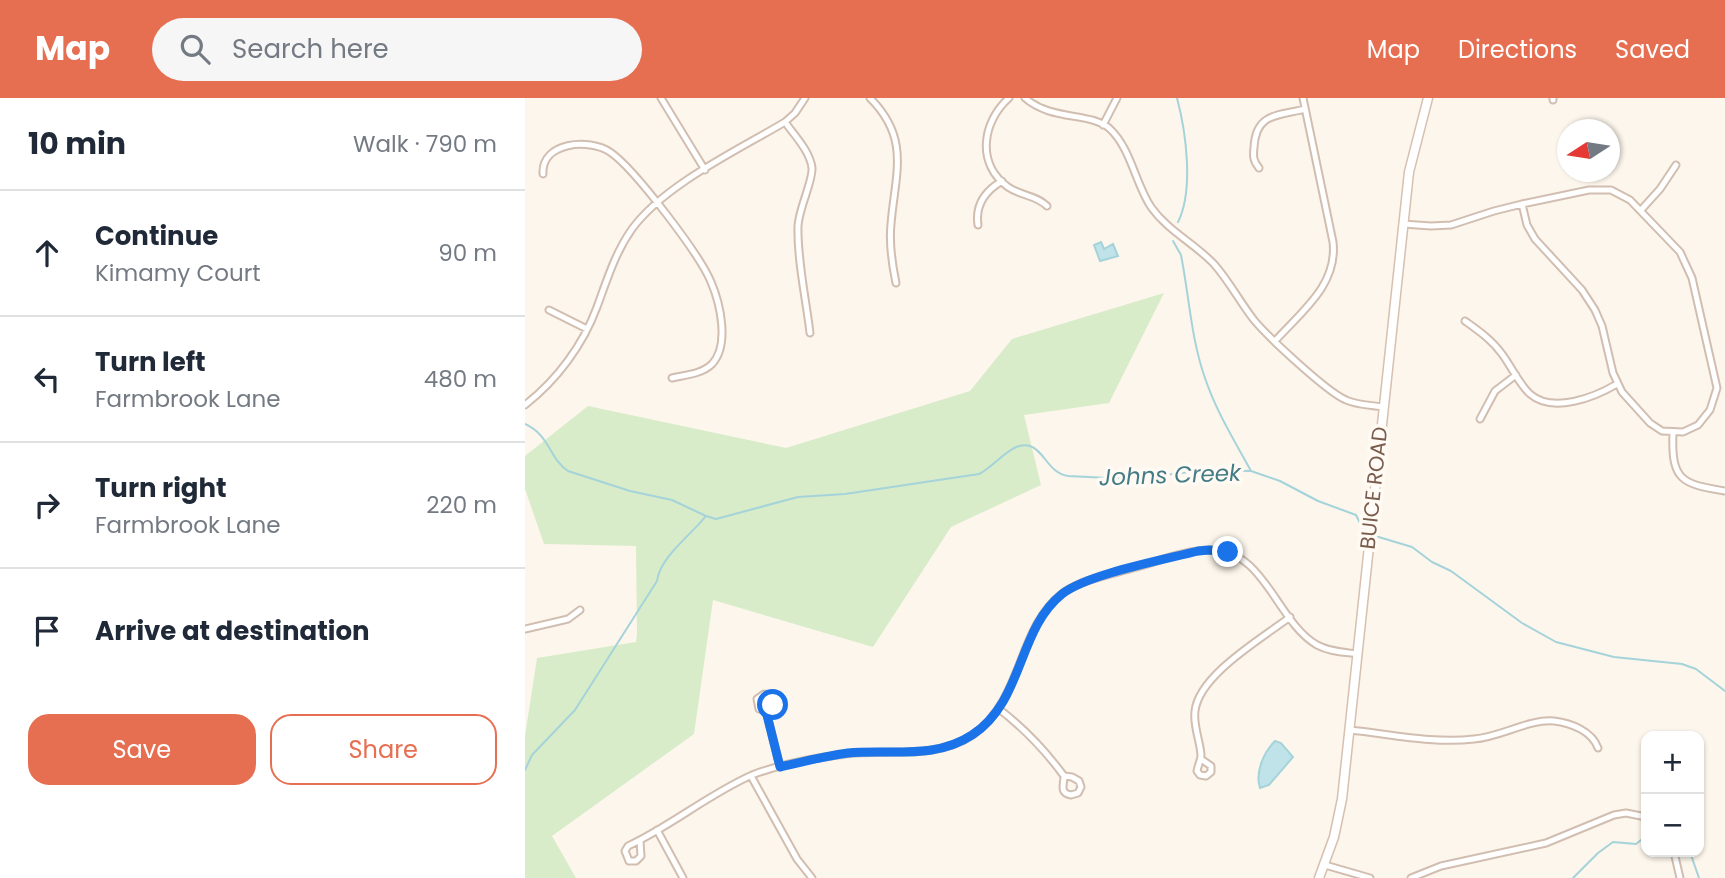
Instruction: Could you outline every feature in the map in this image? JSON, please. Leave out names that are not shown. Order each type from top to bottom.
[{"type":"street","points":[[661,98],[705,170]]},
{"type":"street","points":[[525,405],[567,362],[587,329],[621,245],[633,227],[657,203],[705,170],[785,122],[805,98]]},
{"type":"street","points":[[870,98],[890,124],[898,147],[899,161],[890,239],[896,284]]},
{"type":"street","points":[[1009,98],[995,112],[986,134],[988,160],[1002,181],[1015,191],[1040,200],[1047,206]]},
{"type":"street","points":[[1025,98],[1047,111],[1103,125],[1115,135],[1154,211],[1170,229],[1213,264],[1255,321],[1336,396],[1355,403],[1382,407]]},
{"type":"street","points":[[1103,125],[1117,98]]},
{"type":"street","points":[[1275,341],[1322,289],[1330,276],[1334,261],[1333,242],[1303,98]]},
{"type":"street","name":"BUICE ROAD","points":[[1319,878],[1339,816],[1409,172],[1427,98]]},
{"type":"street","points":[[1259,168],[1253,155],[1259,124],[1269,117],[1305,110]]},
{"type":"street","points":[[785,122],[805,150],[811,167],[811,177],[800,209],[798,227],[810,333]]},
{"type":"street","points":[[543,174],[543,167],[554,153],[577,143],[594,145],[616,157],[657,203],[696,257],[710,280],[721,332],[719,351],[710,366],[672,378]]},
{"type":"street","points":[[1641,210],[1660,189],[1676,165]]},
{"type":"street","points":[[978,225],[977,211],[981,201],[990,189],[1002,181]]},
{"type":"street","points":[[1403,224],[1451,225],[1522,204],[1602,189],[1622,195],[1641,210],[1680,252],[1688,265],[1716,380],[1715,399],[1705,419],[1691,430],[1673,433],[1663,431],[1650,423],[1629,401],[1617,384],[1602,326],[1595,310],[1582,290],[1535,239],[1527,225],[1522,204]]},
{"type":"street","points":[[549,310],[587,329]]},
{"type":"street","points":[[1465,321],[1493,343],[1531,395],[1550,403],[1591,397],[1617,384]]},
{"type":"street","points":[[1480,419],[1495,391],[1516,375]]},
{"type":"street","points":[[1673,433],[1675,464],[1684,481],[1694,486],[1725,491]]},
{"type":"street","points":[[640,841],[751,776],[780,767],[847,754],[941,749],[973,734],[999,709],[1045,612],[1064,593],[1088,580],[1198,551],[1221,551],[1236,556],[1249,565],[1305,635],[1318,646],[1358,654]]},
{"type":"street","points":[[525,629],[568,619],[580,610]]},
{"type":"street","points":[[1201,759],[1194,719],[1196,703],[1203,689],[1215,675],[1290,617]]},
{"type":"street","points":[[999,709],[1035,739],[1064,776]]},
{"type":"street","points":[[766,711],[780,767]]},
{"type":"street","points":[[1350,730],[1463,740],[1490,737],[1553,721],[1581,729],[1597,744],[1588,749]]},
{"type":"street","points":[[751,776],[797,859],[812,878]]},
{"type":"street","points":[[1411,878],[1441,866],[1546,843],[1614,815],[1626,813],[1641,816]]},
{"type":"street","points":[[657,830],[683,878]]},
{"type":"street","points":[[1675,857],[1680,878]]},
{"type":"street","points":[[1325,865],[1370,878]]},
{"type":"green space","points":[[1164,293],[1109,403],[1024,415],[1041,485],[951,527],[873,647],[713,600],[694,734],[552,836],[576,878],[525,878],[525,736],[537,658],[636,642],[637,633],[636,546],[544,544],[525,489],[525,456],[588,406],[786,448],[970,391],[1012,339]]},
{"type":"water","points":[[1101,242],[1104,249],[1113,244],[1118,256],[1100,261],[1094,245]]},
{"type":"water","points":[[1275,741],[1281,743],[1293,757],[1269,785],[1260,788],[1261,763]]},
{"type":"waterway","points":[[1177,98],[1187,161],[1186,194],[1178,222]]},
{"type":"waterway","points":[[1173,241],[1181,255],[1193,332],[1209,390],[1251,471]]},
{"type":"waterway","name":"Johns Creek","points":[[525,424],[540,434],[557,461],[568,471],[630,491],[672,500],[716,519],[798,497],[845,494],[979,474],[1010,450],[1023,445],[1035,449],[1051,467],[1068,476],[1129,479],[1207,470],[1251,471],[1356,515],[1367,532]]},
{"type":"waterway","points":[[525,770],[532,755],[575,710],[657,581],[664,563],[705,517]]},
{"type":"waterway","name":"Johns Creek","points":[[1372,535],[1412,547],[1432,562],[1451,571],[1522,623],[1556,642],[1614,657],[1682,664],[1696,669],[1725,691]]},
{"type":"waterway","points":[[1573,878],[1613,842],[1636,844],[1641,840]]},
{"type":"waterway","points":[[1692,857],[1699,878]]},
{"type":"route","points":[[773,705],[766,711],[780,767],[847,754],[941,749],[973,734],[999,709],[1037,626],[1045,612],[1064,593],[1088,580],[1198,551],[1228,552]]}]
